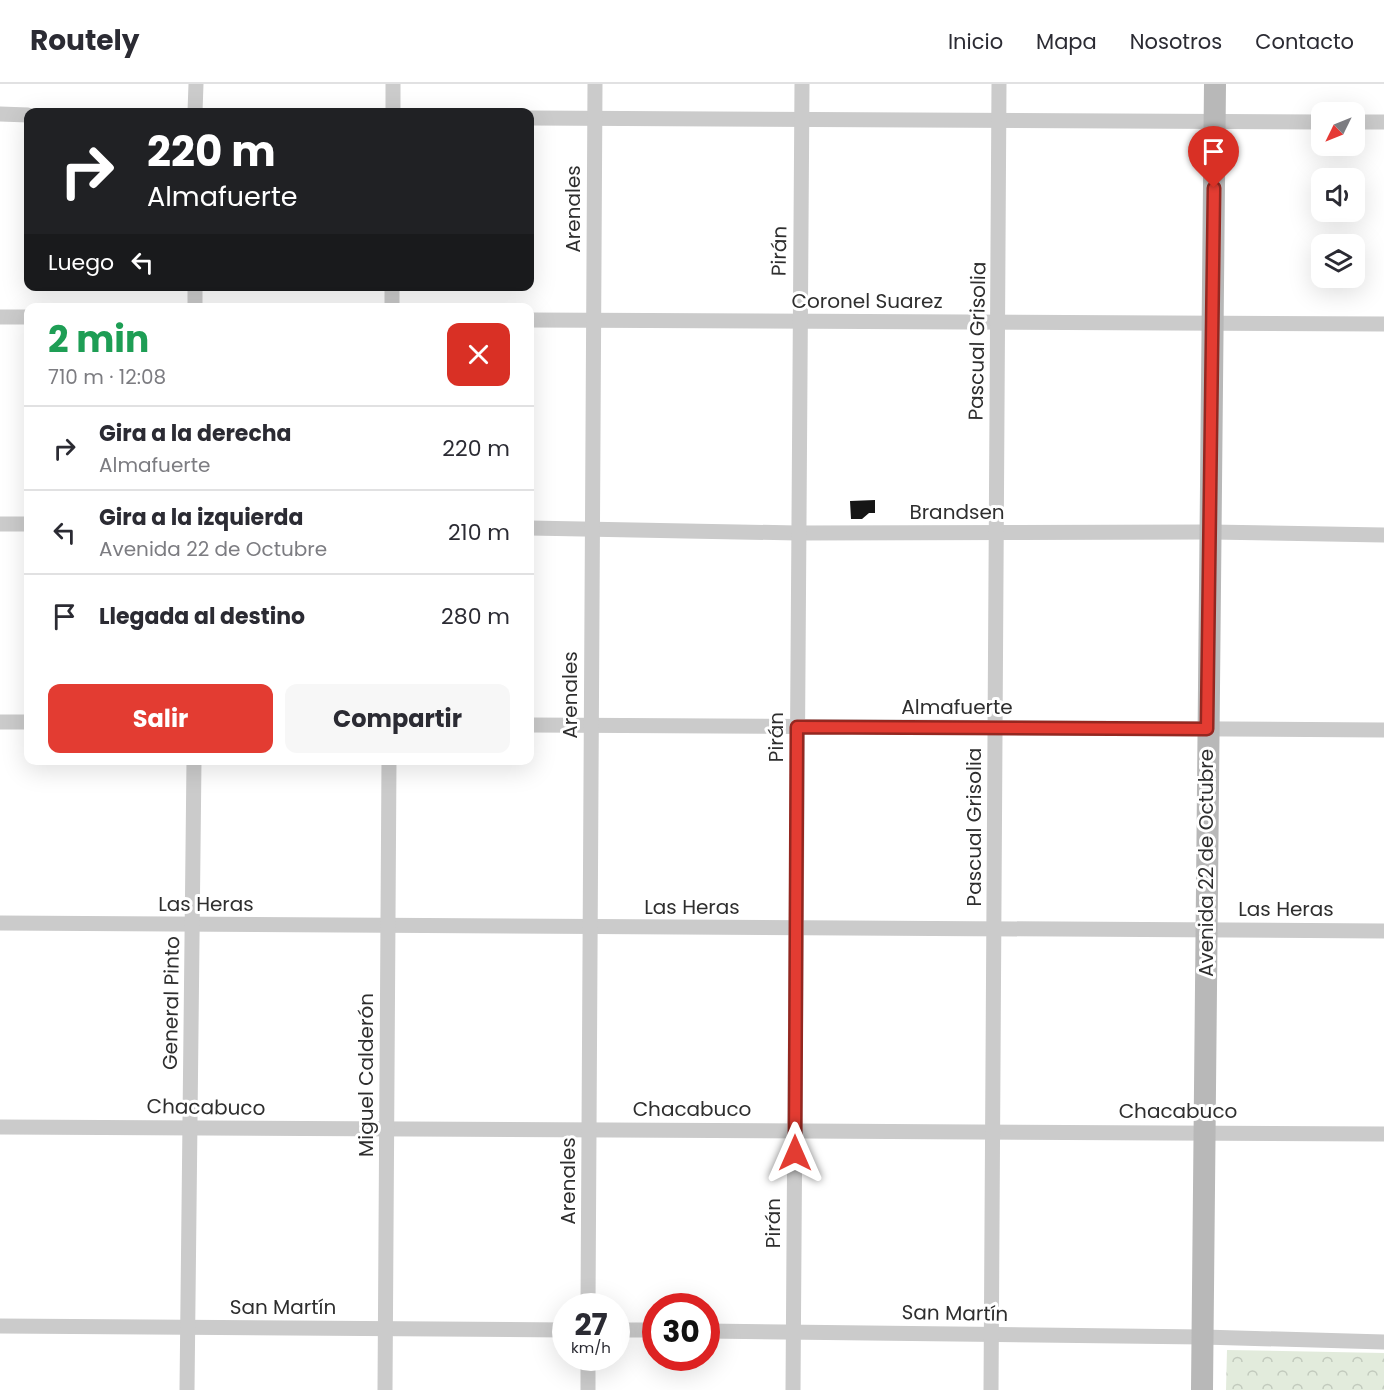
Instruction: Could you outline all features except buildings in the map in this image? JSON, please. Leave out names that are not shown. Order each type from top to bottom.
[{"type":"main road","name":"Avenida 22 de Octubre","points":[[1202,1390],[1215,84]]},
{"type":"street","points":[[195,108],[196,84]]},
{"type":"street","points":[[393,84],[393,108]]},
{"type":"street","name":"Arenales","points":[[588,1293],[595,84]]},
{"type":"street","name":"Pirán","points":[[793,1390],[797,533],[802,84]]},
{"type":"street","name":"Pascual Grisolia","points":[[991,1390],[999,84]]},
{"type":"street","points":[[0,114],[24,115]]},
{"type":"street","points":[[534,117],[1311,122]]},
{"type":"street","points":[[1365,122],[1384,122]]},
{"type":"street","points":[[0,317],[24,317]]},
{"type":"street","name":"Coronel Suarez","points":[[534,320],[1384,324]]},
{"type":"street","points":[[0,524],[24,524]]},
{"type":"street","name":"Brandsen","points":[[534,528],[797,533],[1211,532],[1384,536]]},
{"type":"street","points":[[0,722],[24,723]]},
{"type":"street","name":"Almafuerte","points":[[534,725],[1384,730]]},
{"type":"street","name":"General Pinto","points":[[186,1390],[194,924],[194,765]]},
{"type":"street","name":"Miguel Calderón","points":[[385,1390],[389,765]]},
{"type":"street","name":"Las Heras","points":[[0,923],[1384,931]]},
{"type":"street","name":"Chacabuco","points":[[0,1127],[1384,1134]]},
{"type":"street","name":"San Martín","points":[[0,1326],[552,1330]]},
{"type":"street","name":"San Martín","points":[[720,1331],[1203,1337],[1384,1342]]},
{"type":"street","points":[[588,1371],[588,1390]]},
{"type":"green space","points":[[1227,1350],[1384,1353],[1384,1390],[1226,1390]]},
{"type":"route","points":[[795,1153],[797,727],[1207,729],[1214,188]]}]
